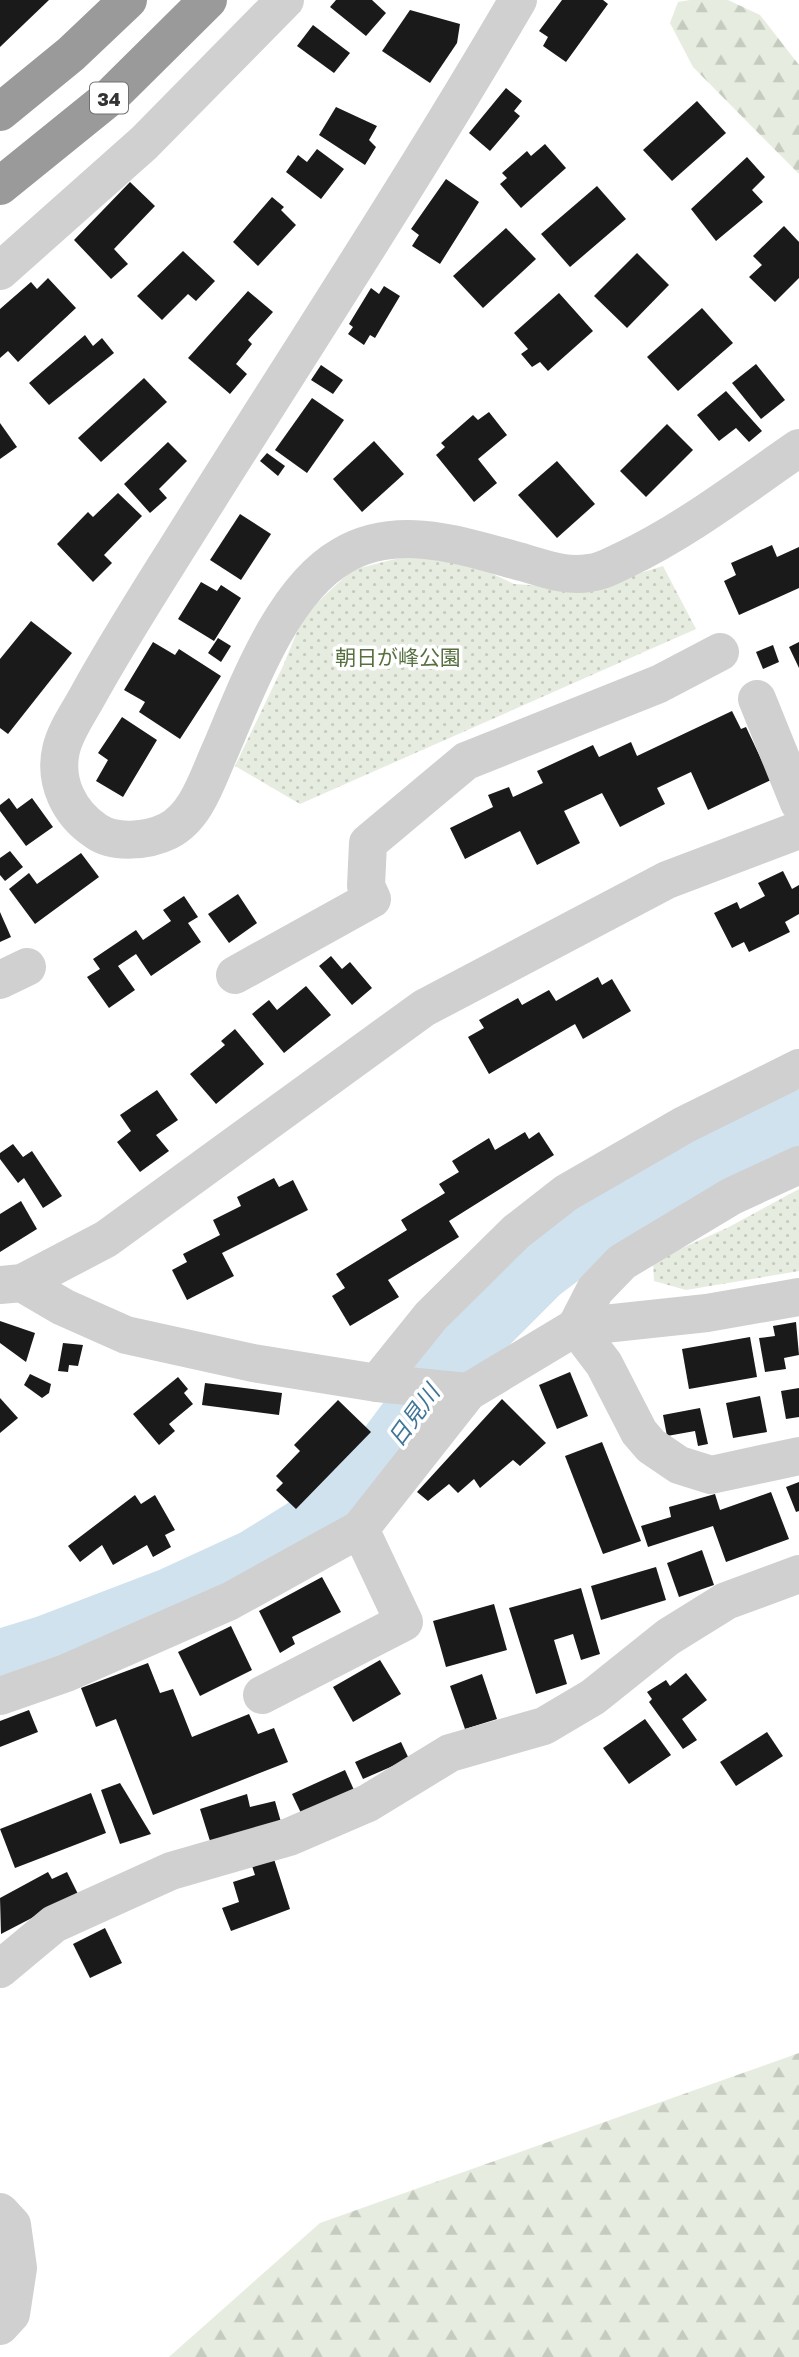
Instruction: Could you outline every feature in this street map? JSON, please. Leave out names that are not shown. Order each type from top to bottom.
[{"type":"highway","points":[[0,112],[71,54],[128,0]]},
{"type":"highway","name":"34","points":[[0,186],[110,97],[208,0]]},
{"type":"street","points":[[0,271],[144,143],[285,0]]},
{"type":"street","points":[[518,0],[107,660],[65,738],[60,754],[59,774],[62,789],[71,806],[83,822],[104,837],[151,837],[171,830],[186,817],[202,793],[255,671],[284,615],[328,565],[346,553],[388,540],[423,539],[450,542],[556,572],[576,575],[596,573],[663,542],[799,448]]},
{"type":"street","points":[[235,975],[372,899],[366,886],[369,843],[466,761],[659,684],[720,652]]},
{"type":"street","points":[[757,699],[799,803]]},
{"type":"street","points":[[11,1284],[106,1239],[424,1008],[667,880],[799,830]]},
{"type":"street","points":[[377,1383],[431,1316],[516,1232],[566,1193],[684,1125],[799,1068]]},
{"type":"street","points":[[576,1327],[596,1290],[622,1262],[732,1196],[799,1165]]},
{"type":"street","points":[[11,1284],[126,1335],[253,1363],[377,1383],[468,1392]]},
{"type":"street","points":[[0,1696],[66,1673],[230,1601],[360,1529],[468,1392],[576,1327],[707,1313],[799,1297]]},
{"type":"street","points":[[576,1327],[604,1364],[639,1432],[651,1446],[679,1465],[711,1475],[799,1456]]},
{"type":"street","points":[[262,1695],[404,1622],[360,1529]]},
{"type":"street","points":[[0,1969],[54,1924],[171,1871],[289,1837],[369,1803],[450,1753],[544,1726],[593,1698],[668,1637],[726,1601],[799,1574]]},
{"type":"street","points":[[0,2212],[12,2225],[18,2268],[10,2314],[0,2326]]},
{"type":"green space","points":[[728,0],[760,15],[799,65],[799,174],[693,67],[670,23],[678,2]]},
{"type":"green space","name":"朝日が峰公園","points":[[407,556],[463,560],[514,584],[588,589],[663,566],[696,629],[300,804],[235,766],[304,615],[352,570]]},
{"type":"green space","points":[[799,1189],[799,1271],[686,1290],[654,1281],[653,1261],[727,1228]]},
{"type":"green space","points":[[799,2053],[799,2357],[169,2357],[320,2223]]},
{"type":"building","points":[[0,0],[49,0],[0,47]]},
{"type":"building","points":[[336,0],[372,0],[386,13],[366,36],[330,7]]},
{"type":"building","points":[[562,0],[603,0],[608,4],[566,62],[543,46],[548,37],[539,31]]},
{"type":"building","points":[[410,10],[460,24],[457,43],[430,83],[382,51]]},
{"type":"building","points":[[313,25],[350,53],[334,73],[297,46]]},
{"type":"building","points":[[506,88],[522,101],[514,111],[520,116],[490,151],[469,133]]},
{"type":"building","points":[[697,101],[726,133],[672,181],[643,150]]},
{"type":"building","points":[[336,107],[377,126],[369,140],[376,147],[365,165],[319,135]]},
{"type":"building","points":[[545,144],[566,168],[521,208],[500,184],[507,178],[502,173],[527,151],[531,156]]},
{"type":"building","points":[[317,149],[344,169],[321,199],[286,172],[298,155],[307,162]]},
{"type":"building","points":[[747,157],[765,177],[752,190],[763,202],[716,241],[691,209]]},
{"type":"building","points":[[446,179],[479,202],[440,264],[412,246],[419,235],[411,229]]},
{"type":"building","points":[[130,182],[155,206],[114,249],[128,264],[111,279],[74,240]]},
{"type":"building","points":[[597,186],[626,219],[570,267],[541,234]]},
{"type":"building","points":[[272,197],[284,207],[281,210],[296,225],[258,266],[233,242]]},
{"type":"building","points":[[784,226],[799,242],[799,278],[775,302],[749,277],[762,265],[753,256]]},
{"type":"building","points":[[506,228],[536,259],[483,308],[453,276]]},
{"type":"building","points":[[183,251],[215,281],[196,301],[188,294],[162,320],[137,296]]},
{"type":"building","points":[[637,253],[669,285],[627,328],[594,296]]},
{"type":"building","points":[[48,278],[76,308],[18,362],[8,351],[0,358],[0,309],[31,282],[37,289]]},
{"type":"building","points":[[384,286],[400,296],[375,338],[370,335],[364,345],[348,334],[353,327],[349,324],[371,288],[379,294]]},
{"type":"building","points":[[248,291],[273,312],[248,340],[252,344],[236,364],[247,374],[230,394],[188,358]]},
{"type":"building","points":[[559,293],[593,331],[548,371],[540,362],[532,367],[521,354],[528,349],[514,333]]},
{"type":"building","points":[[702,308],[733,343],[678,391],[647,357]]},
{"type":"building","points":[[85,335],[93,346],[102,338],[114,353],[49,405],[29,383]]},
{"type":"building","points":[[756,364],[785,400],[761,419],[732,383]]},
{"type":"building","points":[[321,365],[343,380],[333,394],[311,380]]},
{"type":"building","points":[[144,378],[167,402],[101,462],[78,438]]},
{"type":"building","points":[[726,391],[762,431],[749,442],[736,428],[719,441],[697,415]]},
{"type":"building","points":[[312,398],[344,420],[307,473],[275,450]]},
{"type":"building","points":[[489,412],[507,435],[478,459],[497,483],[474,502],[436,455],[445,447],[441,443],[473,415],[478,420]]},
{"type":"building","points":[[0,423],[17,447],[0,459]]},
{"type":"building","points":[[667,424],[693,450],[646,497],[620,471]]},
{"type":"building","points":[[374,441],[404,474],[362,512],[333,479]]},
{"type":"building","points":[[168,442],[187,461],[159,489],[167,498],[150,513],[124,484]]},
{"type":"building","points":[[267,453],[285,466],[278,476],[260,461]]},
{"type":"building","points":[[557,461],[595,504],[557,538],[518,495]]},
{"type":"building","points":[[118,493],[142,516],[104,555],[112,563],[93,582],[57,544],[88,512],[93,517]]},
{"type":"building","points":[[240,514],[271,534],[241,580],[210,560]]},
{"type":"building","points":[[772,545],[777,557],[799,547],[799,588],[739,615],[724,581],[736,575],[731,563]]},
{"type":"building","points":[[201,582],[217,591],[221,585],[241,598],[214,641],[178,619]]},
{"type":"building","points":[[31,621],[72,653],[8,734],[0,728],[0,659]]},
{"type":"building","points":[[218,638],[231,646],[221,662],[208,653]]},
{"type":"building","points":[[153,642],[175,655],[179,649],[221,676],[180,739],[139,712],[145,702],[124,690]]},
{"type":"building","points":[[799,642],[799,668],[789,647]]},
{"type":"building","points":[[773,645],[779,662],[763,669],[756,652]]},
{"type":"building","points":[[732,711],[741,729],[746,727],[771,780],[708,810],[691,772],[657,788],[665,804],[620,827],[602,793],[564,811],[580,843],[537,865],[520,831],[465,859],[450,828],[493,807],[488,795],[509,787],[513,797],[543,783],[537,771],[593,745],[599,757],[631,742],[637,756]]},
{"type":"building","points":[[122,717],[157,740],[123,797],[96,781],[108,760],[98,753]]},
{"type":"building","points":[[9,798],[17,809],[32,798],[53,827],[26,846],[0,811],[0,805]]},
{"type":"building","points":[[10,851],[23,867],[5,881],[0,875],[0,858]]},
{"type":"building","points":[[81,853],[99,877],[35,924],[9,889],[29,873],[37,884]]},
{"type":"building","points":[[783,871],[792,889],[799,885],[799,914],[785,922],[790,932],[749,952],[744,942],[732,948],[714,913],[737,902],[740,909],[765,896],[758,883]]},
{"type":"building","points":[[238,894],[257,923],[229,943],[208,914]]},
{"type":"building","points":[[184,896],[198,917],[188,923],[201,942],[151,976],[136,954],[118,966],[135,990],[109,1008],[87,977],[100,969],[93,959],[136,930],[143,940],[171,921],[163,910]]},
{"type":"building","points":[[0,912],[11,937],[0,942]]},
{"type":"building","points":[[331,956],[342,969],[350,962],[372,988],[352,1005],[319,966]]},
{"type":"building","points":[[598,977],[602,985],[612,979],[631,1011],[583,1039],[575,1024],[489,1074],[468,1037],[484,1028],[479,1020],[518,998],[522,1005],[549,990],[556,1001]]},
{"type":"building","points":[[306,986],[331,1015],[284,1053],[252,1014],[269,1000],[277,1010]]},
{"type":"building","points":[[235,1029],[264,1064],[216,1104],[190,1074],[225,1045],[221,1041]]},
{"type":"building","points":[[157,1090],[178,1120],[156,1135],[169,1151],[140,1172],[117,1142],[131,1131],[120,1115]]},
{"type":"building","points":[[525,1132],[529,1139],[539,1132],[554,1155],[449,1221],[459,1237],[388,1280],[399,1297],[350,1326],[332,1296],[345,1288],[336,1274],[407,1230],[401,1220],[445,1193],[439,1184],[459,1172],[452,1161],[489,1138],[495,1150]]},
{"type":"building","points":[[13,1144],[23,1157],[32,1151],[62,1196],[43,1208],[24,1178],[18,1183],[0,1159],[0,1153]]},
{"type":"building","points":[[274,1178],[279,1187],[293,1180],[308,1210],[222,1253],[234,1276],[187,1300],[172,1270],[187,1262],[183,1254],[220,1235],[213,1220],[241,1206],[237,1197]]},
{"type":"building","points":[[21,1201],[37,1229],[0,1252],[0,1214]]},
{"type":"building","points":[[0,1321],[35,1333],[26,1362],[0,1343]]},
{"type":"building","points":[[796,1322],[799,1355],[784,1358],[786,1369],[765,1372],[759,1338],[775,1336],[773,1326]]},
{"type":"building","points":[[750,1337],[757,1377],[689,1389],[682,1349]]},
{"type":"building","points":[[63,1343],[83,1345],[78,1366],[69,1365],[68,1372],[58,1371]]},
{"type":"building","points":[[570,1372],[588,1416],[557,1429],[539,1385]]},
{"type":"building","points":[[30,1374],[51,1384],[49,1393],[42,1398],[24,1385]]},
{"type":"building","points":[[178,1377],[188,1389],[184,1393],[193,1404],[169,1424],[175,1431],[159,1445],[133,1414]]},
{"type":"building","points":[[205,1383],[282,1393],[279,1415],[202,1405]]},
{"type":"building","points":[[799,1388],[799,1417],[786,1419],[781,1391]]},
{"type":"building","points":[[760,1396],[767,1432],[733,1438],[726,1403]]},
{"type":"building","points":[[0,1398],[18,1418],[0,1433]]},
{"type":"building","points":[[502,1399],[546,1443],[520,1466],[513,1460],[480,1488],[474,1479],[458,1493],[449,1484],[428,1501],[417,1492]]},
{"type":"building","points":[[338,1400],[371,1432],[296,1509],[276,1490],[283,1483],[276,1476],[300,1451],[294,1445]]},
{"type":"building","points":[[700,1408],[708,1444],[698,1446],[695,1431],[667,1436],[663,1415]]},
{"type":"building","points":[[602,1442],[641,1541],[603,1554],[565,1456]]},
{"type":"building","points":[[799,1482],[799,1511],[796,1512],[786,1487]]},
{"type":"building","points":[[771,1492],[789,1539],[726,1562],[713,1526],[648,1547],[641,1526],[671,1517],[669,1507],[715,1494],[720,1510]]},
{"type":"building","points":[[135,1495],[141,1504],[155,1495],[175,1530],[165,1535],[171,1547],[153,1557],[147,1545],[113,1565],[102,1545],[80,1562],[68,1546]]},
{"type":"building","points":[[702,1550],[714,1585],[679,1597],[667,1563]]},
{"type":"building","points":[[656,1567],[666,1600],[601,1620],[591,1586]]},
{"type":"building","points":[[322,1577],[341,1612],[292,1637],[295,1644],[280,1653],[259,1611]]},
{"type":"building","points":[[581,1588],[600,1654],[581,1660],[573,1634],[554,1640],[567,1684],[536,1694],[509,1608]]},
{"type":"building","points":[[494,1604],[507,1650],[446,1667],[433,1621]]},
{"type":"building","points":[[231,1626],[252,1670],[200,1696],[178,1652]]},
{"type":"building","points":[[380,1660],[401,1694],[353,1722],[333,1687]]},
{"type":"building","points":[[148,1663],[160,1693],[173,1689],[192,1737],[249,1714],[258,1734],[274,1728],[288,1762],[153,1815],[116,1719],[96,1727],[81,1688]]},
{"type":"building","points":[[686,1673],[707,1700],[682,1719],[697,1740],[683,1749],[649,1702],[652,1699],[647,1692],[666,1680],[670,1686]]},
{"type":"building","points":[[482,1674],[497,1719],[465,1729],[450,1686]]},
{"type":"building","points":[[29,1710],[38,1732],[0,1747],[0,1721]]},
{"type":"building","points":[[645,1719],[671,1755],[629,1784],[603,1748]]},
{"type":"building","points":[[767,1732],[783,1756],[736,1786],[720,1762]]},
{"type":"building","points":[[401,1742],[409,1759],[363,1779],[355,1762]]},
{"type":"building","points":[[345,1770],[354,1790],[301,1813],[292,1794]]},
{"type":"building","points":[[120,1783],[151,1834],[120,1844],[101,1790]]},
{"type":"building","points":[[91,1793],[106,1833],[15,1868],[0,1829]]},
{"type":"building","points":[[247,1794],[250,1807],[275,1801],[281,1822],[210,1841],[200,1809]]},
{"type":"building","points":[[274,1859],[290,1909],[231,1931],[222,1908],[239,1902],[233,1882],[255,1875],[252,1866]]},
{"type":"building","points":[[48,1872],[52,1879],[67,1872],[78,1894],[1,1934],[0,1898]]},
{"type":"building","points":[[105,1928],[122,1963],[90,1978],[73,1944]]},
{"type":"waterway","name":"日見川","points":[[0,1661],[46,1647],[169,1600],[256,1560],[333,1512],[371,1472],[466,1344],[539,1271],[593,1230],[647,1196],[799,1121]]}]
